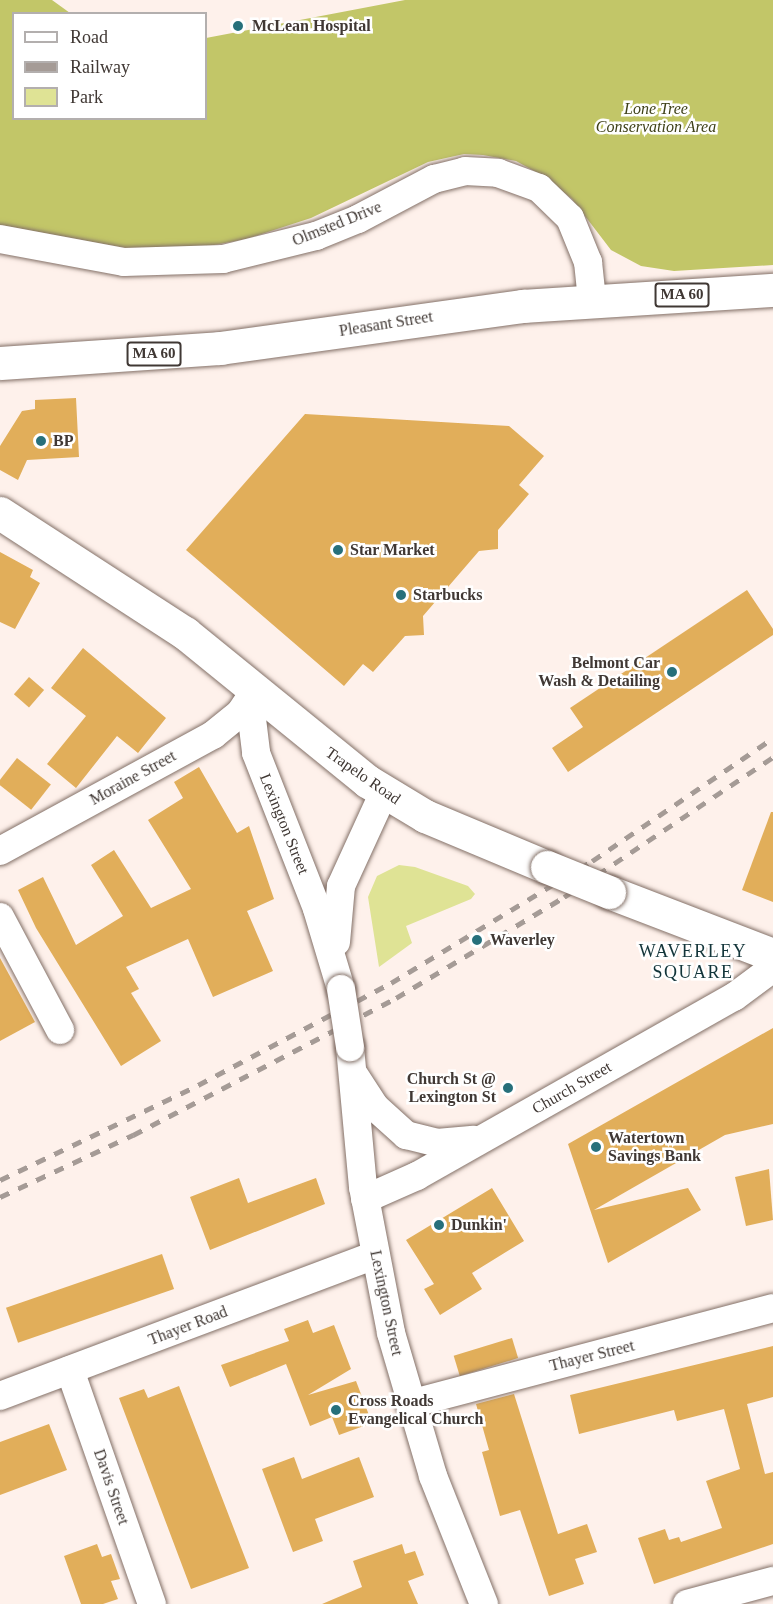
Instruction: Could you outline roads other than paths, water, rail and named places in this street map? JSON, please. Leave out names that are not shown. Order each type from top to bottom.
[{"type":"main road","name":"Pleasant Street","points":[[0,363],[220,348],[439,316],[592,300],[773,290]]},
{"type":"main road","name":"Trapelo Road","points":[[0,513],[166,620],[332,756],[384,792],[447,826],[773,955]]},
{"type":"street","name":"Olmsted Drive","points":[[0,239],[124,262],[223,259],[316,236],[358,219],[434,179],[465,171],[498,173],[539,188],[570,218],[588,262],[592,300]]},
{"type":"street","name":"Moraine Street","points":[[0,851],[213,735],[240,713],[255,691]]},
{"type":"street","name":"Lexington Street","points":[[255,691],[252,720],[256,753],[317,909],[341,989]]},
{"type":"street","name":"Lexington Street","points":[[384,792],[339,895],[336,928],[341,989],[352,1060],[365,1199],[375,1255],[410,1404],[442,1501],[484,1604]]},
{"type":"street","points":[[0,917],[60,1030]]},
{"type":"street","name":"Church Street","points":[[365,1199],[401,1185],[485,1138],[748,989],[773,968]]},
{"type":"street","points":[[352,1060],[375,1107],[412,1138],[456,1143],[485,1138]]},
{"type":"street","name":"Thayer Road","points":[[0,1396],[375,1255]]},
{"type":"street","name":"Thayer Street","points":[[410,1404],[773,1308]]},
{"type":"street","name":"Davis Street","points":[[70,1370],[152,1604]]},
{"type":"street","points":[[687,1604],[773,1581]]},
{"type":"railway","points":[[0,1180],[198,1085],[391,983],[592,861],[773,738]]},
{"type":"railway","points":[[0,1197],[133,1135],[396,998],[564,897],[773,757]]},
{"type":"place","name":"McLean Hospital","points":[[238,26]]},
{"type":"place","name":"BP","points":[[41,441]]},
{"type":"place","name":"Star Market","points":[[338,550]]},
{"type":"place","name":"Starbucks","points":[[401,595]]},
{"type":"place","name":"Belmont Car Wash & Detailing","points":[[672,672]]},
{"type":"place","name":"Waverley","points":[[477,940]]},
{"type":"place","name":"Church St @ Lexington St","points":[[508,1088]]},
{"type":"place","name":"Watertown Savings Bank","points":[[596,1147]]},
{"type":"place","name":"Dunkin'","points":[[439,1225]]},
{"type":"place","name":"Cross Roads Evangelical Church","points":[[336,1410]]},
{"type":"district","name":"WAVERLEY SQUARE","points":[[693,962]]},
{"type":"park label","name":"Lone Tree Conservation Area","points":[[656,118]]}]
